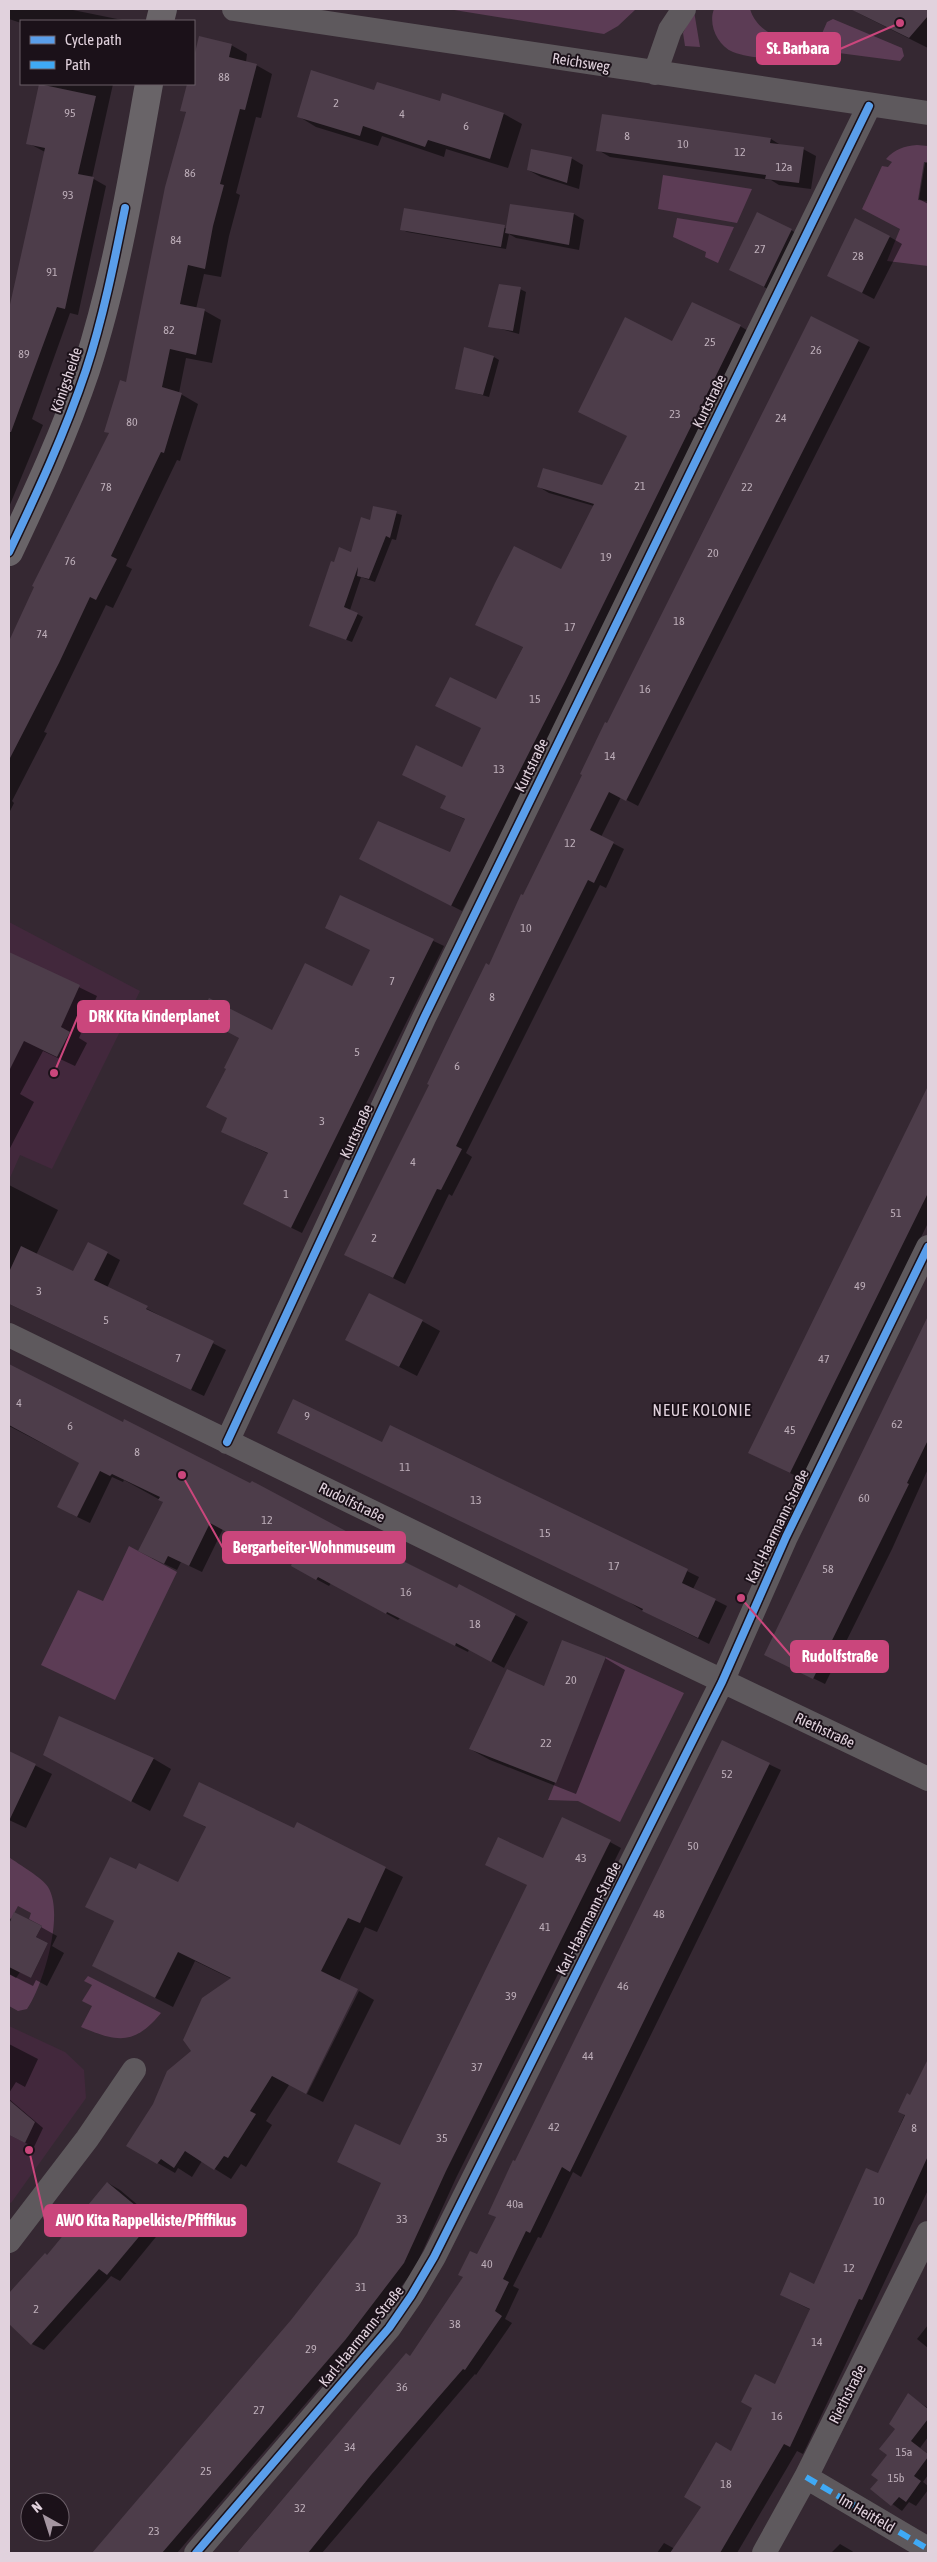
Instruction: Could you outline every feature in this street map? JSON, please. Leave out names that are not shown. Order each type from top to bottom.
[{"type":"main road","name":"Königsheide","points":[[9,552],[69,416],[86,368],[114,264],[149,85]]},
{"type":"street","name":"Reichsweg","points":[[234,9],[869,106],[928,113]]},
{"type":"street","points":[[655,73],[670,30],[684,9]]},
{"type":"street","name":"Kurtstraße","points":[[227,1442],[424,1018],[869,106]]},
{"type":"street","name":"Karl-Haarmann-Straße","points":[[196,2553],[389,2328],[412,2296],[439,2248],[722,1682],[786,1538],[928,1246]]},
{"type":"street","name":"Rudolfstraße","points":[[9,1334],[722,1682]]},
{"type":"street","name":"Riethstraße","points":[[722,1682],[928,1779]]},
{"type":"street","points":[[9,2241],[76,2154],[134,2070]]},
{"type":"street","name":"Riethstraße","points":[[764,2553],[806,2477],[928,2233]]},
{"type":"street","name":"Im Heitfeld","points":[[806,2477],[928,2549]]},
{"type":"shaded area","points":[[448,9],[636,9],[618,26],[604,34]]},
{"type":"shaded area","points":[[714,9],[750,9],[754,19],[761,26],[778,37],[817,45],[827,22],[833,19],[902,48],[904,56],[900,61],[785,46],[784,60],[739,54],[727,49],[715,34],[712,21]]},
{"type":"shaded area","points":[[694,11],[700,47],[685,46],[683,33]]},
{"type":"shaded area","points":[[917,145],[928,146],[928,162],[924,162],[918,200],[928,201],[928,266],[887,261],[900,229],[862,209],[882,166],[888,167],[892,162],[886,159],[900,149]]},
{"type":"shaded area","points":[[663,175],[752,189],[737,223],[658,209]]},
{"type":"shaded area","points":[[677,218],[734,227],[718,263],[705,257],[706,252],[673,237]]},
{"type":"shaded area","points":[[9,922],[140,991],[52,1169],[20,1155],[9,1180]]},
{"type":"shaded area","points":[[129,1546],[177,1572],[115,1700],[41,1665],[78,1590],[103,1601]]},
{"type":"shaded area","points":[[606,1657],[684,1693],[620,1822],[578,1801],[548,1800]]},
{"type":"shaded area","points":[[9,1857],[45,1883],[53,1899],[54,1914],[50,1950],[39,1984],[27,2009],[18,2011],[9,2006],[9,1974],[16,1978],[20,1972],[31,1978],[48,1943],[36,1937],[42,1926],[29,1919],[31,1913],[18,1906],[11,1919],[9,1917]]},
{"type":"shaded area","points":[[88,1976],[161,2013],[142,2031],[124,2038],[105,2036],[81,2027],[92,2006],[82,2001],[92,1985],[84,1981]]},
{"type":"shaded area","points":[[9,2026],[65,2052],[84,2070],[86,2098],[11,2203],[9,2202]]},
{"type":"building","points":[[850,9],[928,9],[928,16],[909,38]]},
{"type":"building","points":[[199,36],[232,44],[229,57],[257,64],[245,110],[240,109],[220,184],[224,185],[213,226],[205,269],[188,265],[180,304],[205,309],[196,355],[170,349],[162,387],[182,393],[164,453],[161,452],[111,556],[117,559],[96,600],[90,597],[59,663],[9,760],[9,641],[34,587],[32,586],[109,433],[104,432],[120,380],[126,382],[165,187],[186,112],[180,111],[187,85],[195,85],[195,53]]},
{"type":"building","points":[[311,70],[374,90],[377,82],[440,101],[442,93],[504,113],[490,159],[428,140],[425,147],[363,126],[360,136],[297,117]]},
{"type":"building","points":[[39,85],[96,96],[78,174],[94,177],[65,309],[57,307],[11,432],[9,432],[9,309],[45,148],[26,144]]},
{"type":"building","points":[[602,114],[771,138],[770,143],[804,147],[799,183],[765,179],[766,175],[596,151]]},
{"type":"building","points":[[531,149],[572,157],[567,183],[527,170]]},
{"type":"building","points":[[510,204],[574,213],[569,245],[505,233]]},
{"type":"building","points":[[404,208],[505,225],[501,247],[400,230]]},
{"type":"building","points":[[757,212],[792,229],[764,287],[729,270]]},
{"type":"building","points":[[855,218],[890,236],[862,293],[827,276]]},
{"type":"building","points":[[499,284],[521,287],[513,331],[488,327]]},
{"type":"building","points":[[692,302],[741,325],[565,682],[451,906],[359,859],[378,821],[450,852],[465,819],[440,808],[446,796],[402,775],[416,745],[462,767],[481,728],[435,706],[450,677],[496,699],[523,647],[475,625],[495,583],[514,546],[561,569],[594,504],[537,487],[543,468],[602,485],[627,436],[578,412],[625,317],[672,341]]},
{"type":"building","points":[[811,316],[859,340],[626,801],[609,792],[590,830],[614,842],[594,883],[588,880],[456,1146],[462,1149],[441,1190],[437,1189],[393,1278],[344,1255],[429,1085],[427,1084],[486,963],[489,965],[521,894],[523,895],[582,775],[580,774],[605,722],[607,723]]},
{"type":"building","points":[[464,347],[494,356],[483,395],[455,389]]},
{"type":"building","points":[[373,506],[397,511],[390,538],[386,536],[369,579],[357,576],[358,567],[344,607],[358,613],[346,640],[309,626],[331,561],[334,562],[339,547],[351,552],[361,517],[370,520]]},
{"type":"building","points":[[340,895],[434,939],[291,1228],[243,1204],[268,1153],[221,1132],[227,1118],[206,1107],[226,1069],[224,1068],[239,1038],[199,1017],[209,998],[272,1030],[305,963],[352,986],[370,950],[325,928]]},
{"type":"building","points":[[9,952],[80,985],[61,1027],[70,1032],[57,1057],[24,1041],[9,1071]]},
{"type":"building","points":[[928,1086],[928,1193],[790,1473],[748,1453]]},
{"type":"building","points":[[88,1242],[108,1252],[94,1280],[148,1306],[146,1309],[214,1341],[191,1390],[9,1304],[9,1272],[21,1246],[73,1271]]},
{"type":"building","points":[[369,1293],[423,1320],[399,1367],[345,1340]]},
{"type":"building","points":[[928,1316],[928,1440],[907,1483],[909,1484],[813,1679],[764,1655]]},
{"type":"building","points":[[9,1364],[123,1422],[124,1419],[250,1483],[252,1481],[457,1588],[459,1584],[516,1614],[491,1662],[456,1643],[455,1646],[387,1612],[386,1614],[318,1577],[316,1580],[291,1566],[292,1563],[249,1540],[247,1543],[210,1523],[189,1566],[168,1556],[164,1564],[138,1551],[163,1502],[158,1500],[160,1497],[112,1474],[110,1476],[100,1471],[77,1517],[57,1507],[79,1463],[9,1425]]},
{"type":"building","points":[[293,1399],[382,1442],[390,1425],[688,1569],[682,1583],[716,1599],[698,1638],[642,1611],[643,1609],[277,1433]]},
{"type":"building","points":[[562,1640],[606,1657],[556,1783],[469,1749],[507,1669],[544,1686]]},
{"type":"building","points":[[59,1716],[154,1758],[131,1802],[43,1755]]},
{"type":"building","points":[[722,1740],[770,1763],[570,2172],[562,2167],[530,2233],[526,2231],[503,2279],[509,2282],[495,2311],[502,2316],[465,2370],[463,2369],[371,2475],[308,2553],[237,2553],[406,2353],[410,2356],[463,2277],[458,2275],[470,2251],[477,2254],[496,2217],[488,2214],[513,2160],[515,2161]]},
{"type":"building","points":[[9,1751],[36,1764],[9,1821]]},
{"type":"building","points":[[199,1782],[294,1828],[297,1822],[386,1867],[360,1923],[348,1918],[321,1971],[358,1989],[306,2094],[272,2076],[250,2111],[256,2114],[228,2158],[224,2156],[214,2170],[185,2151],[174,2168],[161,2159],[157,2164],[126,2146],[153,2104],[167,2071],[191,2051],[183,2040],[202,1998],[231,1978],[178,1952],[155,1998],[92,1966],[114,1921],[85,1907],[110,1857],[136,1869],[139,1863],[178,1882],[206,1827],[183,1816]]},
{"type":"building","points":[[562,1817],[611,1840],[446,2171],[404,2263],[346,2339],[162,2553],[92,2553],[291,2320],[357,2235],[381,2183],[337,2162],[355,2124],[400,2145],[527,1885],[485,1865],[498,1837],[543,1858]]},
{"type":"building","points":[[14,1912],[42,1926],[36,1937],[48,1943],[31,1978],[9,1967],[9,1924]]},
{"type":"building","points":[[928,2059],[928,2156],[862,2300],[859,2299],[790,2447],[784,2444],[720,2553],[670,2553],[701,2507],[684,2497],[716,2442],[731,2451],[752,2408],[741,2402],[755,2374],[775,2384],[810,2309],[780,2295],[790,2272],[814,2284],[866,2168],[878,2173],[905,2115],[898,2112],[907,2093],[910,2095]]},
{"type":"building","points":[[9,2100],[35,2122],[25,2143],[9,2135]]},
{"type":"building","points":[[107,2182],[153,2220],[107,2275],[99,2269],[31,2345],[9,2324],[9,2293],[45,2253],[47,2255]]},
{"type":"building","points":[[908,2393],[928,2409],[928,2419],[911,2441],[928,2454],[928,2457],[914,2476],[921,2481],[906,2502],[899,2497],[891,2506],[870,2489],[878,2480],[871,2475],[887,2455],[879,2449],[895,2429],[889,2424]]},
{"type":"marked path","points":[[806,2477],[928,2549]]},
{"type":"cycle path","points":[[227,1442],[424,1018],[869,106]]},
{"type":"cycle path","points":[[9,552],[60,440],[86,370],[103,310],[125,208]]},
{"type":"cycle path","points":[[196,2553],[389,2328],[434,2257],[722,1682],[786,1537],[928,1247]]},
{"type":"place","name":"St. Barbara","points":[[900,23]]},
{"type":"place","name":"DRK Kita Kinderplanet","points":[[54,1073]]},
{"type":"place","name":"Bergarbeiter-Wohnmuseum","points":[[182,1475]]},
{"type":"place","name":"Rudolfstraße","points":[[741,1598]]},
{"type":"place","name":"AWO Kita Rappelkiste/Pfiffikus","points":[[29,2150]]},
{"type":"district","name":"NEUE KOLONIE","points":[[702,1410]]}]
